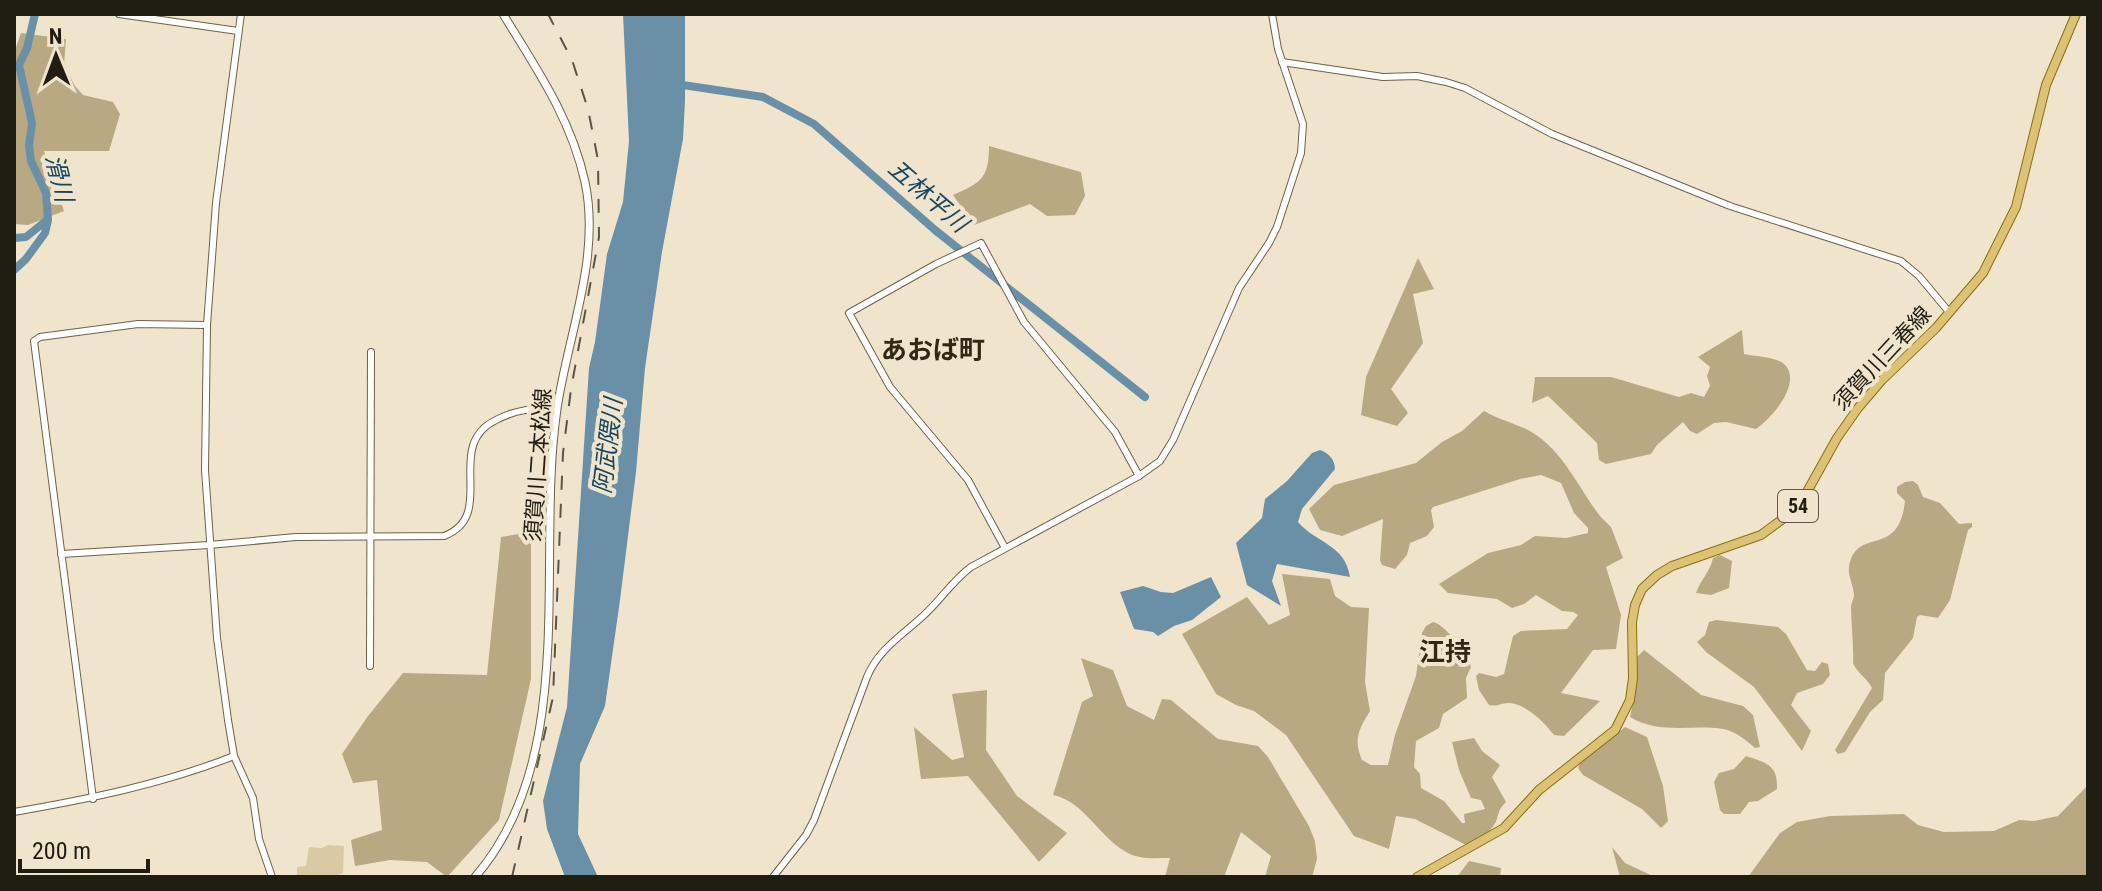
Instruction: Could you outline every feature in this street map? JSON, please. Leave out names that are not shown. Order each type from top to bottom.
[{"type":"main road","name":"須賀川二本松線","points":[[475,877],[501,844],[516,814],[538,731],[546,683],[550,494],[557,410],[587,252],[585,183],[563,114],[503,14]]},
{"type":"main road","name":"須賀川三春線","points":[[1417,877],[1504,828],[1539,790],[1615,730],[1630,700],[1633,678],[1632,622],[1642,589],[1672,566],[1755,538],[1783,521],[1803,499],[1837,438],[1858,408],[1983,273],[2016,207],[2046,85],[2076,14]]},
{"type":"street","points":[[119,14],[238,31]]},
{"type":"street","points":[[241,14],[216,203],[207,325],[205,470],[218,646],[234,756],[253,798],[259,839],[272,877]]},
{"type":"street","points":[[773,877],[814,820],[877,657],[924,615],[956,578],[1139,476],[1160,461],[1173,440],[1239,288],[1269,243],[1284,210],[1304,138],[1300,112],[1282,62],[1272,14]]},
{"type":"street","points":[[1282,62],[1383,77],[1426,77],[1465,88],[1552,134],[1749,213],[1901,261],[1919,276],[1949,312]]},
{"type":"street","points":[[1005,548],[968,480],[890,387],[849,313],[936,264],[981,243],[1024,322],[1115,432],[1139,476]]},
{"type":"street","points":[[93,799],[34,341],[40,337],[106,326],[207,325]]},
{"type":"street","points":[[370,666],[371,352]]},
{"type":"street","points":[[61,554],[296,537],[444,536],[456,532],[464,524],[470,510],[471,447],[479,430],[522,409],[557,410]]},
{"type":"street","points":[[14,812],[93,799],[205,768],[234,756]]},
{"type":"shaded area","points":[[21,33],[66,39],[64,65],[75,86],[83,95],[113,102],[120,114],[109,151],[44,151],[64,211],[28,225],[14,224],[14,53]]},
{"type":"shaded area","points":[[989,146],[1081,172],[1085,196],[1075,215],[1047,216],[1030,204],[974,225],[953,195],[982,178]]},
{"type":"shaded area","points":[[1418,258],[1434,289],[1413,294],[1423,343],[1391,389],[1408,413],[1397,426],[1361,415],[1366,377]]},
{"type":"shaded area","points":[[1742,330],[1744,354],[1777,360],[1786,366],[1790,374],[1782,401],[1756,429],[1726,422],[1714,423],[1697,434],[1683,422],[1651,454],[1606,464],[1599,460],[1597,443],[1548,396],[1532,403],[1535,377],[1611,377],[1679,397],[1691,393],[1704,397],[1710,386],[1707,376],[1710,367],[1698,357]]},
{"type":"shaded area","points":[[1484,411],[1537,435],[1558,455],[1611,527],[1623,558],[1606,567],[1621,615],[1616,649],[1593,650],[1561,693],[1600,701],[1564,736],[1554,735],[1540,719],[1515,704],[1489,705],[1479,690],[1476,676],[1479,673],[1496,677],[1504,674],[1513,636],[1521,631],[1567,629],[1578,615],[1562,611],[1536,595],[1512,608],[1497,599],[1448,593],[1439,584],[1488,553],[1521,545],[1535,536],[1566,538],[1588,533],[1588,528],[1574,513],[1561,483],[1541,475],[1433,507],[1434,527],[1427,536],[1410,543],[1407,555],[1395,569],[1382,565],[1380,560],[1383,519],[1342,536],[1320,530],[1309,509],[1334,485],[1416,463],[1462,431]]},
{"type":"shaded area","points":[[1913,481],[1923,497],[1940,503],[1959,524],[1972,523],[1972,527],[1968,530],[1950,600],[1938,618],[1917,617],[1913,638],[1885,673],[1883,700],[1870,712],[1845,752],[1838,754],[1835,750],[1872,688],[1853,663],[1851,607],[1854,595],[1849,564],[1857,550],[1896,529],[1905,501],[1897,493],[1897,487]]},
{"type":"shaded area","points":[[531,532],[531,679],[499,820],[447,877],[427,862],[390,860],[355,866],[351,840],[382,830],[377,780],[353,783],[342,754],[403,673],[487,675],[501,537]]},
{"type":"shaded area","points":[[1720,555],[1732,561],[1729,588],[1711,595],[1696,593],[1713,558]]},
{"type":"shaded area","points":[[1282,574],[1330,579],[1335,596],[1351,607],[1369,608],[1365,682],[1370,711],[1358,740],[1362,760],[1371,765],[1388,765],[1416,676],[1422,633],[1426,626],[1433,622],[1438,624],[1456,641],[1471,667],[1466,678],[1467,698],[1443,714],[1439,728],[1416,741],[1414,767],[1420,774],[1421,788],[1444,801],[1465,823],[1464,814],[1485,809],[1481,800],[1471,798],[1452,742],[1474,738],[1482,751],[1500,765],[1492,777],[1506,802],[1489,831],[1466,845],[1415,819],[1396,816],[1389,849],[1354,836],[1286,735],[1254,711],[1216,694],[1182,634],[1247,597],[1269,625],[1290,615]]},
{"type":"shaded area","points":[[1716,620],[1778,627],[1786,634],[1807,670],[1815,671],[1822,662],[1828,664],[1830,675],[1823,684],[1797,693],[1791,705],[1811,731],[1802,751],[1754,687],[1697,642],[1705,635],[1709,622]]},
{"type":"shaded area","points":[[1644,650],[1701,695],[1743,706],[1753,715],[1760,747],[1755,748],[1723,729],[1653,726],[1630,717],[1635,693],[1636,658]]},
{"type":"shaded area","points":[[1081,658],[1113,670],[1127,706],[1154,720],[1162,699],[1171,700],[1218,739],[1258,746],[1268,757],[1309,826],[1317,859],[1312,877],[1265,877],[1271,856],[1241,832],[1224,877],[1165,877],[1170,858],[1131,855],[1074,805],[1053,795],[1082,702],[1093,696]]},
{"type":"shaded area","points":[[987,690],[986,750],[1017,796],[1067,833],[1039,862],[968,776],[921,779],[914,727],[952,760],[964,757],[952,694]]},
{"type":"shaded area","points":[[1625,727],[1647,737],[1663,786],[1668,821],[1661,828],[1642,809],[1583,775],[1578,768],[1580,763]]},
{"type":"shaded area","points":[[1746,756],[1770,766],[1776,775],[1777,789],[1758,801],[1749,802],[1740,814],[1724,814],[1720,810],[1714,782],[1719,773],[1734,769]]},
{"type":"shaded area","points":[[2088,785],[2088,877],[1748,877],[1780,833],[1797,822],[1830,816],[1904,814],[1918,825],[1944,832],[1994,831],[2019,820],[2034,821],[2058,816]]},
{"type":"shaded area","points":[[344,846],[343,873],[333,877],[297,877],[297,867],[306,866],[309,847]]},
{"type":"shaded area","points":[[1612,847],[1625,863],[1655,877],[1620,877]]},
{"type":"shaded area","points":[[1469,861],[1501,868],[1500,877],[1457,877]]},
{"type":"water","name":"阿武隈川","points":[[623,14],[685,14],[683,139],[645,368],[636,472],[605,706],[580,764],[578,834],[598,877],[565,877],[547,829],[543,801],[567,707],[589,368],[607,254],[623,202],[629,141]]},
{"type":"water","points":[[1320,450],[1331,457],[1335,469],[1302,509],[1298,522],[1336,551],[1347,566],[1350,577],[1277,564],[1272,581],[1281,606],[1247,585],[1236,543],[1262,518],[1265,499],[1287,481],[1312,453]]},
{"type":"water","points":[[1211,577],[1221,597],[1192,620],[1158,636],[1153,632],[1134,629],[1120,592],[1143,586],[1173,593]]},
{"type":"waterway","name":"滑川","points":[[14,270],[45,233],[48,220],[46,193],[31,161],[32,123],[19,65],[27,48],[35,14]]},
{"type":"waterway","name":"五林平川","points":[[676,84],[763,97],[814,124],[935,230],[1145,397]]},
{"type":"waterway","name":"滑川","points":[[14,238],[26,237],[47,220]]},
{"type":"railway","points":[[512,877],[553,697],[563,453],[571,389],[599,237],[598,160],[588,109],[572,60],[548,14]]},
{"type":"district","name":"あおば町","points":[[933,350]]},
{"type":"district","name":"江持","points":[[1445,652]]}]
